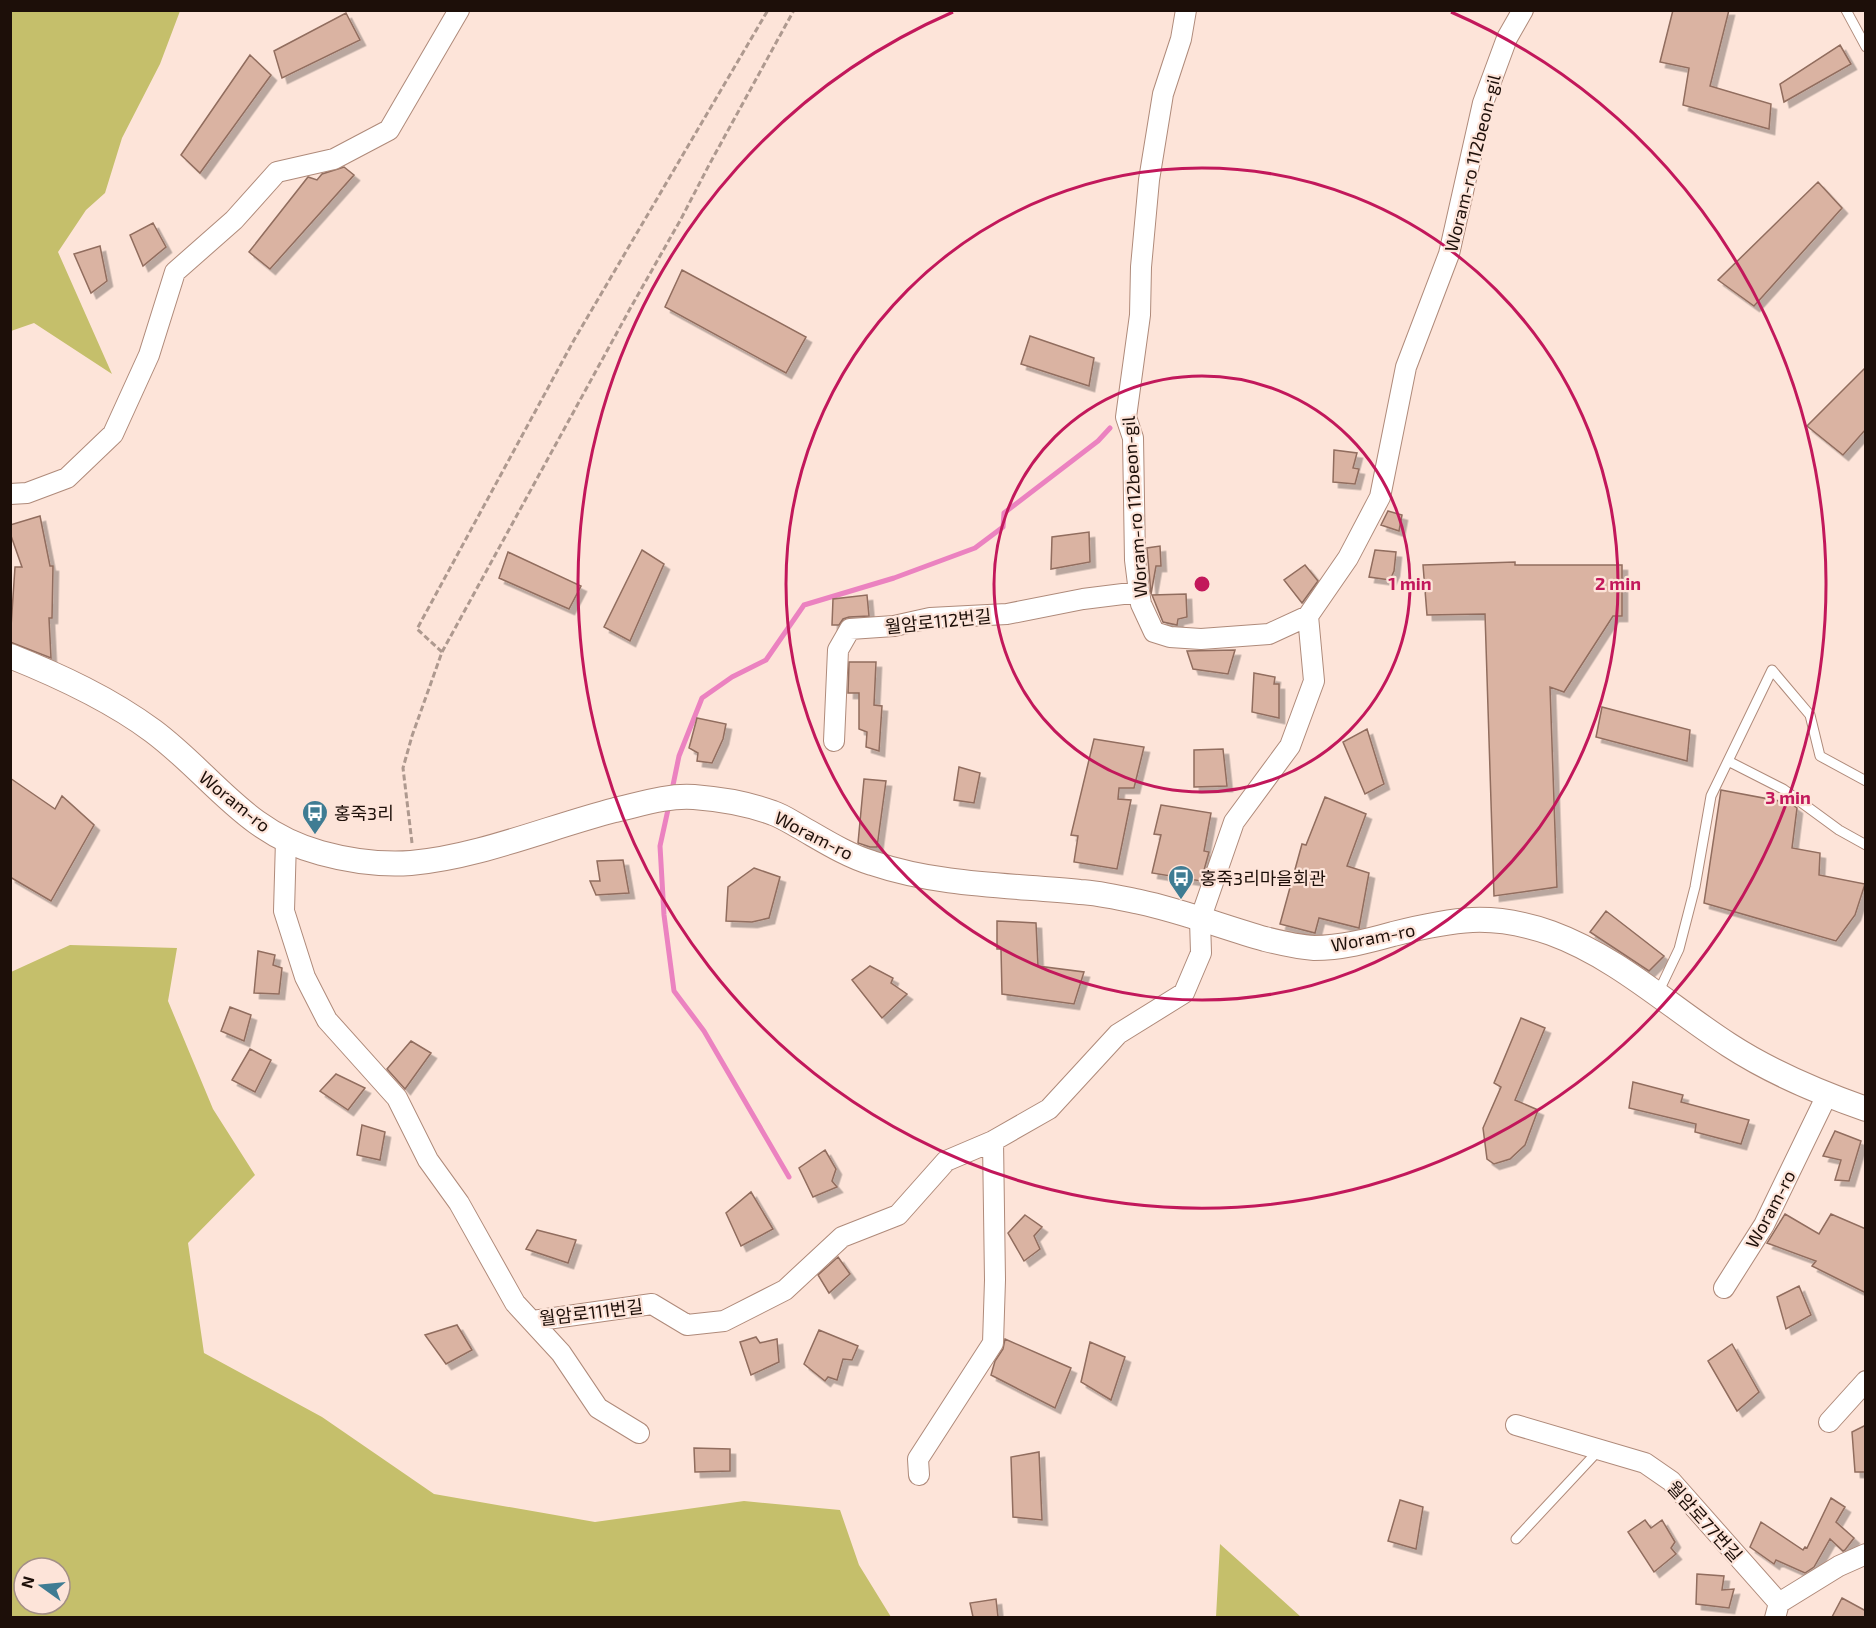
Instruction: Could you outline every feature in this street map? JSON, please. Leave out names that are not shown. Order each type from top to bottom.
[{"type":"street","points":[[10,494],[27,493],[68,478],[113,434],[149,355],[175,272],[234,220],[277,172],[334,159],[389,130],[459,10]]},
{"type":"street","name":"Woram-ro 112beon-gil","points":[[1186,10],[1181,39],[1163,94],[1149,180],[1141,267],[1140,315],[1126,417],[1133,438],[1135,560],[1141,604],[1154,632],[1170,637],[1201,639],[1269,633],[1308,616],[1348,558],[1380,496],[1406,367],[1449,254],[1483,103],[1507,38],[1523,10]]},
{"type":"street","name":"월암로112번길","points":[[834,741],[838,650],[850,629],[894,626],[930,618],[1007,614],[1083,599],[1139,592]]},
{"type":"street","points":[[1200,920],[1233,822],[1290,746],[1314,681],[1308,616]]},
{"type":"street","name":"Woram-ro","points":[[10,656],[79,687],[153,731],[258,825],[310,850],[351,860],[387,864],[414,863],[454,855],[572,821],[670,799],[691,797],[744,805],[776,813],[850,854],[910,874],[966,883],[1084,892],[1143,903],[1286,944],[1309,948],[1333,947],[1466,920],[1499,919],[1553,934],[1584,947],[1748,1056],[1804,1086],[1866,1108]]},
{"type":"street","name":"월암로111번길","points":[[286,840],[284,911],[305,977],[327,1020],[397,1098],[428,1160],[459,1203],[515,1302],[533,1321],[652,1304],[687,1325],[724,1321],[785,1290],[842,1237],[898,1215],[946,1161],[993,1141],[1049,1109],[1118,1034],[1184,993],[1201,953],[1200,920]]},
{"type":"street","name":"Woram-ro","points":[[1724,1288],[1764,1225],[1827,1095]]},
{"type":"street","points":[[919,1475],[918,1458],[993,1343],[995,1280],[993,1141]]},
{"type":"street","points":[[533,1321],[561,1353],[598,1408],[639,1433]]},
{"type":"street","points":[[1829,1422],[1866,1381]]},
{"type":"street","name":"월암로77번길","points":[[1516,1425],[1645,1463],[1671,1480],[1777,1610],[1839,1566],[1866,1554]]},
{"type":"lane","points":[[1846,10],[1866,47]]},
{"type":"lane","points":[[1657,995],[1679,949],[1695,887],[1711,796],[1772,670],[1810,715],[1820,756],[1866,781]]},
{"type":"lane","points":[[1728,761],[1783,789],[1839,830],[1866,846]]},
{"type":"lane","points":[[1516,1539],[1599,1449]]},
{"type":"path","points":[[442,652],[417,629],[574,340],[768,10]]},
{"type":"path","points":[[414,863],[403,768],[442,652],[794,10]]},
{"type":"shaded area","points":[[11,10],[180,11],[160,64],[122,138],[105,193],[86,210],[58,252],[112,374],[34,323],[11,331]]},
{"type":"shaded area","points":[[70,945],[177,948],[168,1001],[213,1109],[255,1175],[188,1243],[204,1353],[322,1417],[434,1494],[595,1522],[744,1501],[840,1510],[859,1565],[891,1617],[11,1617],[11,972]]},
{"type":"shaded area","points":[[1220,1544],[1301,1617],[1216,1617]]},
{"type":"building","points":[[1673,10],[1729,10],[1710,86],[1771,104],[1769,129],[1683,105],[1689,68],[1660,62]]},
{"type":"building","points":[[346,13],[360,40],[282,78],[274,51]]},
{"type":"building","points":[[1840,45],[1851,64],[1784,102],[1780,84]]},
{"type":"building","points":[[250,55],[271,75],[200,173],[181,155]]},
{"type":"building","points":[[344,167],[354,175],[270,269],[249,252],[308,177],[317,180],[322,174]]},
{"type":"building","points":[[1818,182],[1842,208],[1754,306],[1718,280]]},
{"type":"building","points":[[153,223],[166,247],[143,266],[130,235]]},
{"type":"building","points":[[100,246],[107,281],[91,293],[74,254]]},
{"type":"building","points":[[682,270],[806,337],[786,373],[665,307]]},
{"type":"building","points":[[1030,336],[1094,358],[1089,386],[1021,364]]},
{"type":"building","points":[[1866,367],[1866,429],[1843,455],[1807,426]]},
{"type":"building","points":[[1334,450],[1357,453],[1353,468],[1359,469],[1355,484],[1333,482]]},
{"type":"building","points":[[1388,511],[1402,515],[1399,531],[1381,525]]},
{"type":"building","points":[[40,516],[50,566],[53,566],[52,618],[49,618],[51,658],[10,642],[15,567],[22,567],[10,533],[10,525]]},
{"type":"building","points":[[1089,532],[1090,562],[1051,569],[1052,537]]},
{"type":"building","points":[[1160,546],[1161,566],[1156,566],[1151,594],[1147,548]]},
{"type":"building","points":[[642,550],[664,564],[630,641],[604,627]]},
{"type":"building","points":[[1375,550],[1396,552],[1394,571],[1390,580],[1369,577]]},
{"type":"building","points":[[508,552],[581,586],[569,609],[499,578]]},
{"type":"building","points":[[1515,562],[1515,565],[1622,565],[1622,616],[1613,616],[1564,692],[1550,687],[1557,887],[1494,896],[1485,614],[1427,615],[1423,565]]},
{"type":"building","points":[[1305,565],[1318,581],[1302,603],[1284,580]]},
{"type":"building","points":[[1186,594],[1187,617],[1178,619],[1177,625],[1163,622],[1152,595]]},
{"type":"building","points":[[867,595],[869,616],[849,617],[843,619],[839,625],[832,625],[833,599]]},
{"type":"building","points":[[1235,650],[1228,674],[1193,669],[1187,651]]},
{"type":"building","points":[[849,662],[876,662],[874,705],[882,706],[879,751],[866,747],[867,732],[859,729],[859,693],[848,693]]},
{"type":"building","points":[[1254,673],[1275,677],[1274,684],[1279,684],[1279,718],[1252,712]]},
{"type":"building","points":[[1602,707],[1690,730],[1687,761],[1596,737]]},
{"type":"building","points":[[697,718],[726,724],[723,739],[712,763],[697,761],[698,753],[689,748]]},
{"type":"building","points":[[1367,729],[1384,784],[1365,794],[1343,742]]},
{"type":"building","points":[[1094,739],[1144,747],[1134,788],[1119,788],[1118,799],[1131,800],[1117,869],[1074,862],[1078,836],[1071,835]]},
{"type":"building","points":[[1223,749],[1227,786],[1194,787],[1194,750]]},
{"type":"building","points":[[959,767],[980,773],[974,803],[954,800]]},
{"type":"building","points":[[10,778],[55,809],[62,796],[94,825],[51,901],[10,877]]},
{"type":"building","points":[[864,779],[886,781],[877,847],[858,843]]},
{"type":"building","points":[[1721,790],[1790,803],[1797,808],[1792,848],[1820,853],[1819,875],[1865,884],[1855,915],[1836,941],[1704,903]]},
{"type":"building","points":[[1325,797],[1366,814],[1347,866],[1369,873],[1359,928],[1319,918],[1315,933],[1280,924],[1302,844],[1306,845]]},
{"type":"building","points":[[1161,805],[1211,813],[1204,851],[1209,852],[1201,881],[1152,873],[1161,835],[1154,834]]},
{"type":"building","points":[[623,860],[629,893],[596,895],[590,881],[600,881],[597,861]]},
{"type":"building","points":[[754,868],[780,877],[769,918],[752,922],[726,921],[728,887]]},
{"type":"building","points":[[1606,911],[1664,956],[1649,971],[1590,932]]},
{"type":"building","points":[[997,921],[1036,923],[1038,966],[1084,972],[1074,1004],[1002,994],[1001,949],[997,949]]},
{"type":"building","points":[[258,951],[275,955],[273,965],[282,968],[279,994],[254,993]]},
{"type":"building","points":[[870,966],[893,978],[891,983],[907,994],[882,1018],[852,980]]},
{"type":"building","points":[[230,1007],[251,1015],[244,1041],[221,1031]]},
{"type":"building","points":[[1521,1018],[1545,1028],[1515,1100],[1538,1110],[1525,1145],[1510,1159],[1494,1164],[1487,1159],[1483,1128],[1501,1087],[1494,1083]]},
{"type":"building","points":[[411,1041],[431,1053],[405,1089],[387,1069]]},
{"type":"building","points":[[250,1049],[271,1060],[255,1092],[232,1080]]},
{"type":"building","points":[[336,1074],[365,1088],[348,1110],[320,1091]]},
{"type":"building","points":[[1633,1082],[1683,1095],[1681,1102],[1749,1120],[1741,1144],[1695,1132],[1696,1124],[1629,1108]]},
{"type":"building","points":[[362,1125],[385,1132],[380,1160],[357,1155]]},
{"type":"building","points":[[1835,1131],[1861,1141],[1849,1181],[1835,1180],[1841,1160],[1823,1156]]},
{"type":"building","points":[[825,1150],[836,1169],[832,1181],[837,1187],[813,1197],[799,1168]]},
{"type":"building","points":[[751,1192],[773,1229],[741,1246],[726,1213]]},
{"type":"building","points":[[1785,1214],[1819,1234],[1831,1214],[1866,1229],[1866,1293],[1812,1266],[1816,1261],[1767,1243]]},
{"type":"building","points":[[1025,1215],[1042,1227],[1034,1236],[1040,1249],[1024,1261],[1008,1233]]},
{"type":"building","points":[[537,1230],[576,1240],[568,1263],[526,1249]]},
{"type":"building","points":[[838,1257],[850,1274],[829,1293],[818,1275]]},
{"type":"building","points":[[1799,1286],[1811,1315],[1786,1329],[1777,1297]]},
{"type":"building","points":[[457,1325],[472,1350],[446,1364],[425,1335]]},
{"type":"building","points":[[819,1330],[858,1346],[852,1360],[843,1359],[837,1380],[828,1377],[825,1381],[804,1364]]},
{"type":"building","points":[[756,1337],[760,1343],[777,1339],[779,1362],[751,1375],[740,1342]]},
{"type":"building","points":[[1005,1339],[1071,1368],[1055,1408],[991,1375]]},
{"type":"building","points":[[1090,1342],[1125,1357],[1111,1400],[1081,1382]]},
{"type":"building","points":[[1732,1344],[1759,1392],[1737,1411],[1708,1361]]},
{"type":"building","points":[[1866,1425],[1866,1472],[1855,1472],[1852,1432]]},
{"type":"building","points":[[694,1448],[730,1449],[730,1471],[695,1472]]},
{"type":"building","points":[[1039,1452],[1042,1520],[1013,1517],[1011,1457]]},
{"type":"building","points":[[1831,1498],[1845,1507],[1836,1522],[1854,1538],[1845,1550],[1843,1551],[1830,1539],[1814,1567],[1805,1573],[1776,1560],[1774,1564],[1750,1547],[1761,1522],[1803,1550],[1807,1548]]},
{"type":"building","points":[[1400,1500],[1423,1507],[1416,1549],[1388,1541]]},
{"type":"building","points":[[1645,1520],[1651,1528],[1662,1520],[1675,1542],[1671,1548],[1676,1554],[1654,1572],[1628,1532]]},
{"type":"building","points":[[1697,1574],[1724,1576],[1722,1590],[1734,1589],[1729,1608],[1696,1604]]},
{"type":"building","points":[[1842,1598],[1866,1611],[1866,1617],[1832,1617]]},
{"type":"building","points":[[996,1599],[998,1617],[973,1617],[970,1603]]},
{"type":"waterway","points":[[672,790],[679,756],[702,698],[732,677],[766,660],[804,605],[894,578],[975,548],[1003,527],[1004,513],[1098,441],[1110,428]]},
{"type":"waterway","points":[[669,805],[660,846],[664,915],[674,991],[704,1031],[789,1177]]},
{"type":"place","name":"홍죽3리","points":[[315,836]]},
{"type":"place","name":"홍죽3리마을회관","points":[[1181,901]]}]
